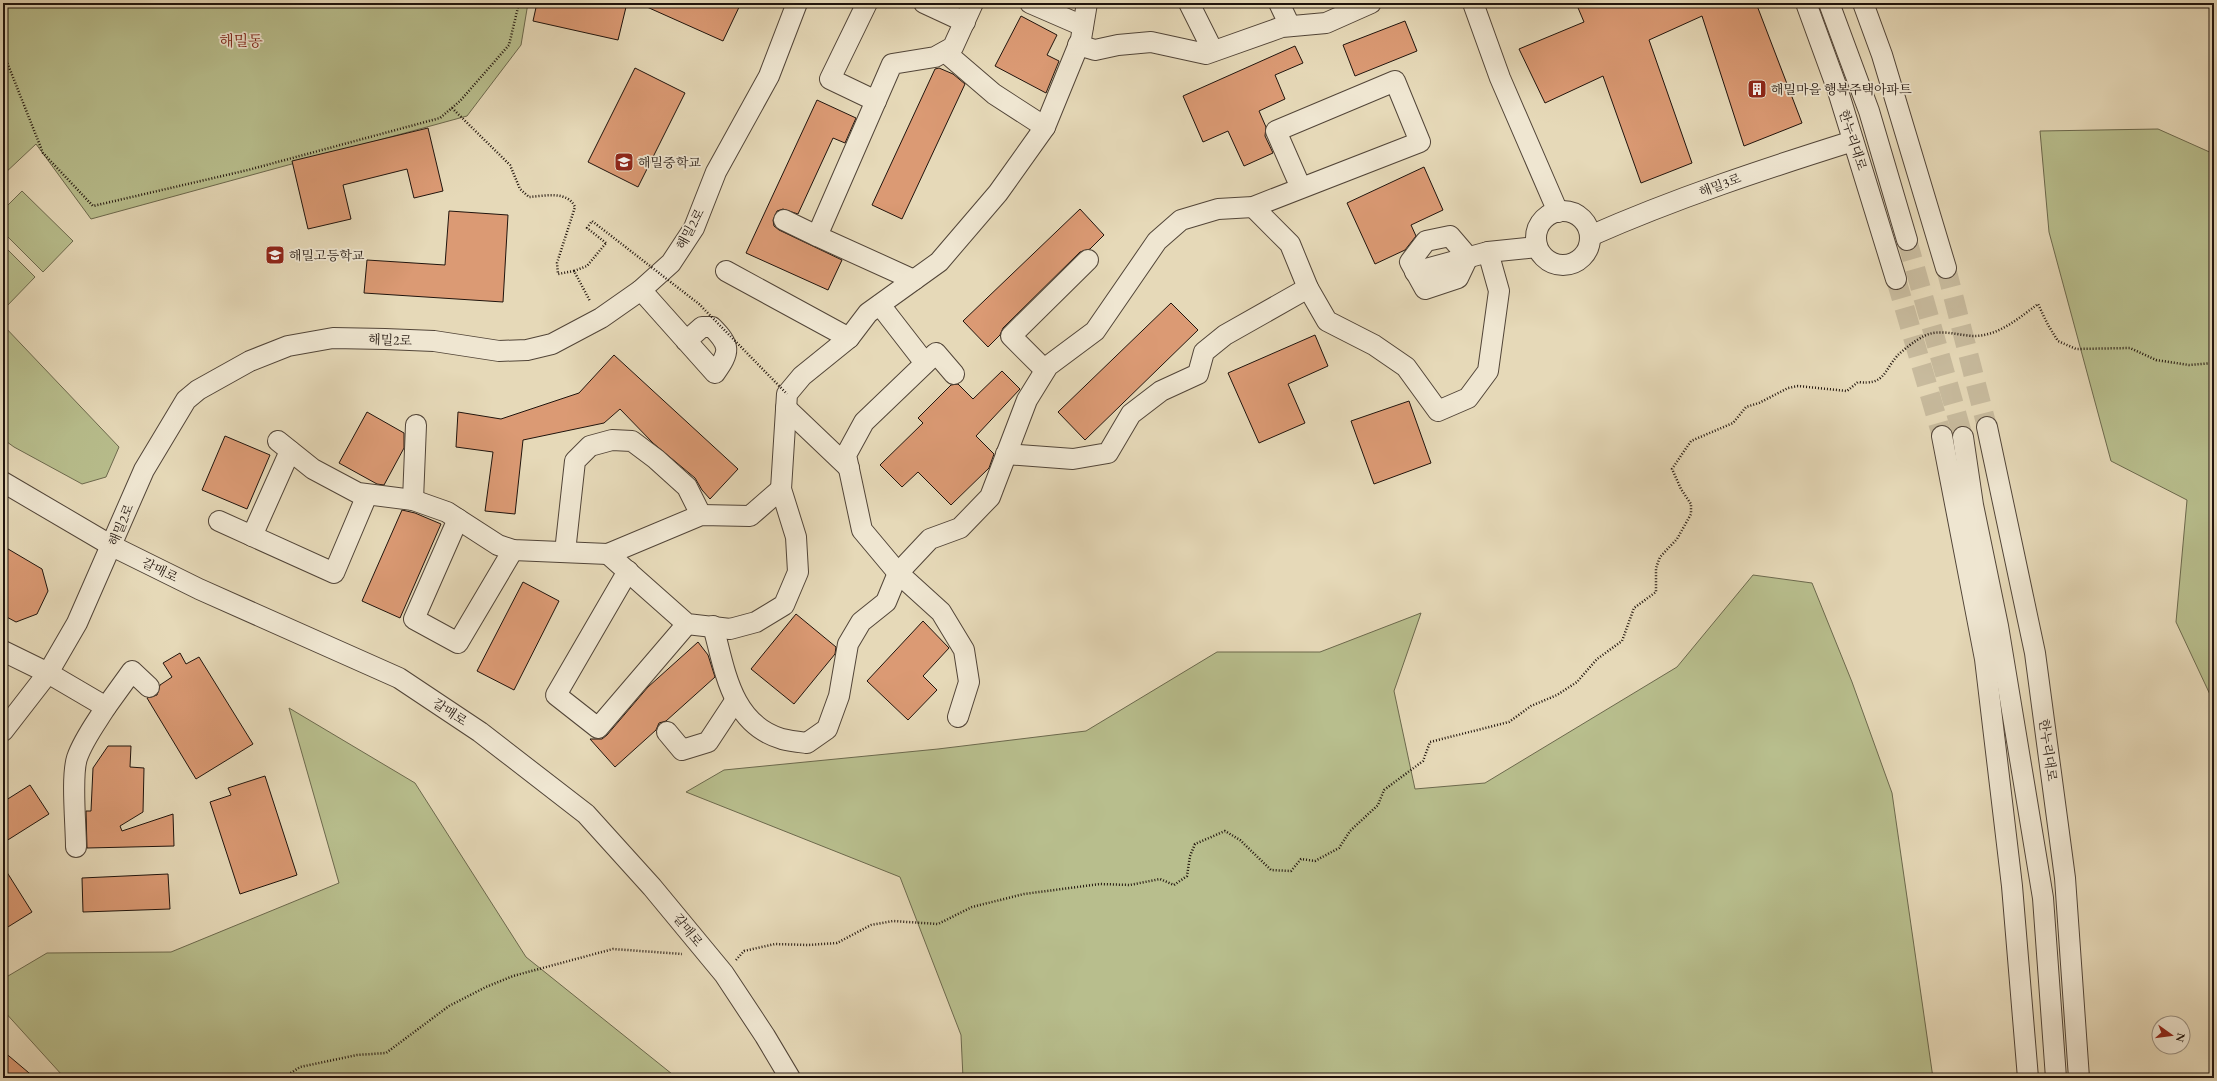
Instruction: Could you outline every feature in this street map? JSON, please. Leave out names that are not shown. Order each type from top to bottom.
[{"type":"street","name":"해밀2로","points":[[3,731],[48,673],[77,623],[144,470],[186,400],[198,390],[250,361],[288,346],[333,338],[434,341],[499,351],[527,350],[552,344],[601,318],[641,290],[671,263],[694,228],[716,172],[769,76],[797,3]]},
{"type":"street","points":[[867,3],[830,79],[876,101]]},
{"type":"street","points":[[924,3],[965,22]]},
{"type":"street","points":[[817,236],[892,64],[935,57],[953,47],[973,3]]},
{"type":"street","points":[[1030,3],[1083,26]]},
{"type":"street","points":[[608,554],[687,624],[730,629],[756,622],[784,605],[798,572],[796,537],[781,489],[786,401],[802,376],[850,338],[868,313],[939,262],[998,193],[1045,127],[1078,45],[1087,3]]},
{"type":"street","points":[[1189,3],[1213,51]]},
{"type":"street","points":[[1279,3],[1290,26]]},
{"type":"street","points":[[1078,45],[1095,50],[1118,45],[1151,42],[1206,54],[1282,27],[1326,23],[1371,3]]},
{"type":"street","points":[[1474,3],[1500,78],[1558,212]]},
{"type":"street","name":"한누리대로","points":[[1806,3],[1853,141],[1896,279]]},
{"type":"street","points":[[1829,3],[1869,111],[1907,240]]},
{"type":"street","points":[[1863,3],[1882,55],[1946,268]]},
{"type":"street","points":[[945,52],[994,94],[1045,127]]},
{"type":"street","points":[[713,626],[732,696],[751,723],[781,739],[807,743],[827,729],[839,696],[848,644],[861,622],[886,602],[898,573],[930,539],[960,528],[990,497],[1027,400],[1046,370],[1095,331],[1157,241],[1181,220],[1218,209],[1253,207],[1420,142],[1395,81],[1276,132],[1301,188]]},
{"type":"street","name":"해밀3로","points":[[1590,236],[1626,220],[1746,175],[1853,141]]},
{"type":"street","points":[[1253,207],[1290,244],[1308,288],[1327,321],[1374,346],[1406,367],[1438,411],[1468,398],[1488,371],[1499,291],[1488,252]]},
{"type":"street","points":[[1558,212],[1576,214],[1588,227],[1590,236],[1586,253],[1573,264],[1564,265],[1552,262],[1541,254],[1537,247],[1537,233],[1542,221],[1550,215],[1558,212]]},
{"type":"street","points":[[784,220],[914,280]]},
{"type":"street","points":[[1468,256],[1450,236],[1426,241],[1410,262],[1415,272],[1468,256],[1488,252],[1537,247]]},
{"type":"street","points":[[1046,370],[1011,336],[1088,260]]},
{"type":"street","points":[[726,271],[850,338]]},
{"type":"street","points":[[1006,454],[1073,459],[1108,453],[1131,414],[1161,391],[1198,374],[1204,352],[1225,335],[1308,288]]},
{"type":"street","points":[[641,290],[686,341]]},
{"type":"street","points":[[880,305],[925,363]]},
{"type":"street","points":[[954,374],[936,353],[864,422],[846,455],[862,530],[898,573],[941,612],[964,650],[969,682],[958,717]]},
{"type":"street","points":[[786,401],[849,468]]},
{"type":"street","points":[[413,500],[416,425]]},
{"type":"street","name":"한누리대로","points":[[1988,427],[2035,653],[2065,878],[2079,1078]]},
{"type":"street","points":[[1942,436],[1985,659],[2012,886],[2028,1078]]},
{"type":"street","points":[[1963,437],[1974,505],[1998,626],[2043,898],[2056,1078]]},
{"type":"street","points":[[565,552],[575,461],[590,446],[612,440],[632,441],[656,459],[687,487],[701,514]]},
{"type":"street","points":[[252,536],[284,446],[313,469],[358,493],[413,500],[448,512],[498,545],[513,550],[608,554],[701,514],[750,516],[781,489]]},
{"type":"street","name":"갈매로","points":[[3,482],[112,546],[199,589],[399,678],[480,732],[586,814],[652,887],[724,974],[765,1036],[790,1078]]},
{"type":"street","points":[[220,521],[334,573],[367,495]]},
{"type":"street","points":[[458,519],[414,619],[420,623],[458,643],[513,550]]},
{"type":"street","points":[[628,571],[556,695],[598,728],[687,624]]},
{"type":"street","points":[[3,650],[48,673],[106,707]]},
{"type":"street","points":[[76,847],[75,792],[77,759],[86,738],[132,671],[149,687]]},
{"type":"street","points":[[667,732],[682,750],[708,742],[735,700]]},
{"type":"path","points":[[3,52],[43,153],[93,206],[248,170],[440,118],[452,108],[509,45],[519,3]]},
{"type":"path","points":[[452,108],[510,165],[520,189],[529,197],[561,195],[573,203],[575,207],[557,263],[558,274],[574,271],[587,266],[606,242],[587,228],[592,221],[699,304],[786,401]]},
{"type":"path","points":[[574,271],[590,301]]},
{"type":"path","points":[[724,974],[744,951],[774,944],[808,945],[837,943],[870,925],[893,921],[938,924],[972,907],[1024,894],[1100,884],[1130,885],[1160,879],[1174,885],[1187,876],[1190,856],[1195,844],[1224,831],[1240,840],[1271,870],[1291,871],[1300,859],[1316,861],[1339,848],[1350,831],[1378,805],[1384,790],[1423,761],[1430,742],[1509,722],[1531,706],[1557,695],[1577,682],[1597,659],[1622,641],[1634,608],[1656,592],[1656,568],[1660,557],[1677,539],[1691,514],[1691,504],[1681,489],[1672,469],[1691,441],[1733,423],[1746,407],[1759,403],[1788,388],[1798,386],[1846,391],[1858,382],[1871,384],[1885,376],[1900,353],[1925,335],[1943,332],[1977,336],[2005,328],[2038,304],[2058,341],[2076,349],[2130,348],[2156,360],[2189,365],[2214,363]]},
{"type":"path","points":[[284,1078],[300,1067],[386,1052],[449,1006],[486,987],[513,976],[613,949],[708,955]]},
{"type":"green space","points":[[3,3],[528,3],[521,45],[467,116],[91,219],[36,144],[3,175]]},
{"type":"green space","points":[[2158,129],[2214,154],[2214,703],[2176,622],[2187,500],[2111,461],[2049,232],[2040,131]]},
{"type":"green space","points":[[22,191],[73,241],[43,272],[3,232],[3,210]]},
{"type":"green space","points":[[3,245],[35,277],[5,308],[3,306]]},
{"type":"green space","points":[[3,325],[119,447],[106,477],[82,484],[14,447],[3,439]]},
{"type":"green space","points":[[1753,575],[1812,583],[1852,682],[1892,793],[1933,1078],[963,1078],[961,1035],[900,877],[686,792],[724,770],[938,749],[1086,731],[1217,652],[1320,652],[1421,613],[1394,691],[1415,789],[1485,783],[1677,667]]},
{"type":"green space","points":[[289,708],[415,783],[526,957],[677,1078],[61,1078],[62,1075],[3,1010],[3,979],[47,953],[171,952],[339,883]]},
{"type":"building","points":[[537,3],[627,3],[618,40],[533,21]]},
{"type":"building","points":[[638,3],[741,3],[723,41]]},
{"type":"building","name":"해밀마을 행복주택아파트","points":[[1576,3],[1756,3],[1802,123],[1744,146],[1702,16],[1649,40],[1692,163],[1641,183],[1603,76],[1545,103],[1519,49],[1584,22]]},
{"type":"building","points":[[1021,16],[1057,35],[1047,55],[1059,61],[1046,93],[995,66]]},
{"type":"building","points":[[1405,21],[1417,51],[1355,76],[1343,45]]},
{"type":"building","points":[[1295,46],[1303,63],[1275,75],[1285,99],[1259,111],[1266,127],[1265,136],[1273,153],[1244,166],[1228,131],[1203,142],[1183,96]]},
{"type":"building","points":[[635,68],[685,93],[638,187],[588,162]]},
{"type":"building","points":[[939,68],[953,74],[965,84],[902,219],[872,205],[935,69]]},
{"type":"building","points":[[817,100],[856,118],[845,143],[833,138],[798,214],[783,209],[777,211],[773,220],[774,226],[779,230],[842,260],[828,290],[746,253]]},
{"type":"building","points":[[428,128],[443,191],[414,198],[407,169],[343,185],[351,219],[308,229],[292,161]]},
{"type":"building","points":[[1424,167],[1443,210],[1411,225],[1416,236],[1405,250],[1375,264],[1347,203]]},
{"type":"building","points":[[1080,209],[1104,235],[1090,249],[1080,252],[1003,328],[1000,335],[988,347],[963,321]]},
{"type":"building","points":[[449,211],[508,215],[503,302],[364,293],[367,260],[445,265]]},
{"type":"building","points":[[1171,303],[1198,330],[1085,440],[1058,412]]},
{"type":"building","points":[[1315,335],[1328,366],[1288,384],[1305,423],[1259,443],[1228,373]]},
{"type":"building","points":[[614,355],[738,469],[710,499],[702,490],[695,478],[653,443],[620,409],[604,423],[523,440],[515,514],[485,511],[493,452],[456,447],[458,412],[501,419],[579,393]]},
{"type":"building","points":[[1002,371],[1020,389],[976,436],[994,454],[989,468],[951,505],[918,472],[902,487],[880,465],[923,423],[918,418],[951,385],[958,384],[973,399]]},
{"type":"building","points":[[1409,401],[1431,463],[1374,484],[1351,421]]},
{"type":"building","points":[[367,412],[404,433],[404,448],[384,485],[377,484],[339,463]]},
{"type":"building","points":[[225,436],[270,455],[247,509],[202,490]]},
{"type":"building","points":[[402,510],[415,513],[441,524],[400,618],[362,601]]},
{"type":"building","points":[[3,546],[42,569],[48,591],[37,614],[16,622],[3,615]]},
{"type":"building","points":[[523,582],[559,601],[514,690],[477,671]]},
{"type":"building","points":[[796,614],[836,647],[835,654],[794,704],[751,669]]},
{"type":"building","points":[[923,621],[949,648],[923,676],[937,690],[908,720],[867,681]]},
{"type":"building","points":[[698,642],[708,655],[715,677],[666,721],[659,723],[656,730],[615,767],[590,739],[602,739],[607,735],[648,687]]},
{"type":"building","points":[[180,653],[186,664],[199,657],[253,744],[196,779],[147,698],[157,695],[160,685],[172,677],[163,663]]},
{"type":"building","points":[[108,746],[131,746],[130,767],[144,768],[143,812],[120,826],[122,831],[173,814],[174,846],[87,848],[86,811],[91,811],[93,768]]},
{"type":"building","points":[[265,776],[297,875],[240,894],[210,802],[231,795],[228,788]]},
{"type":"building","points":[[30,785],[49,814],[3,843],[3,802]]},
{"type":"building","points":[[3,866],[32,912],[3,930]]},
{"type":"building","points":[[168,874],[170,909],[83,912],[82,878]]},
{"type":"building","points":[[3,1051],[35,1078],[3,1078]]},
{"type":"tunnel","points":[[1907,240],[1963,437]]},
{"type":"tunnel","points":[[1946,268],[1987,427]]},
{"type":"tunnel","points":[[1896,279],[1942,436]]},
{"type":"place","name":"해밀마을 행복주택아파트","points":[[1757,89]]},
{"type":"place","name":"해밀중학교","points":[[624,162]]},
{"type":"place","name":"해밀고등학교","points":[[275,255]]},
{"type":"district","name":"해밀동","points":[[241,40]]}]
